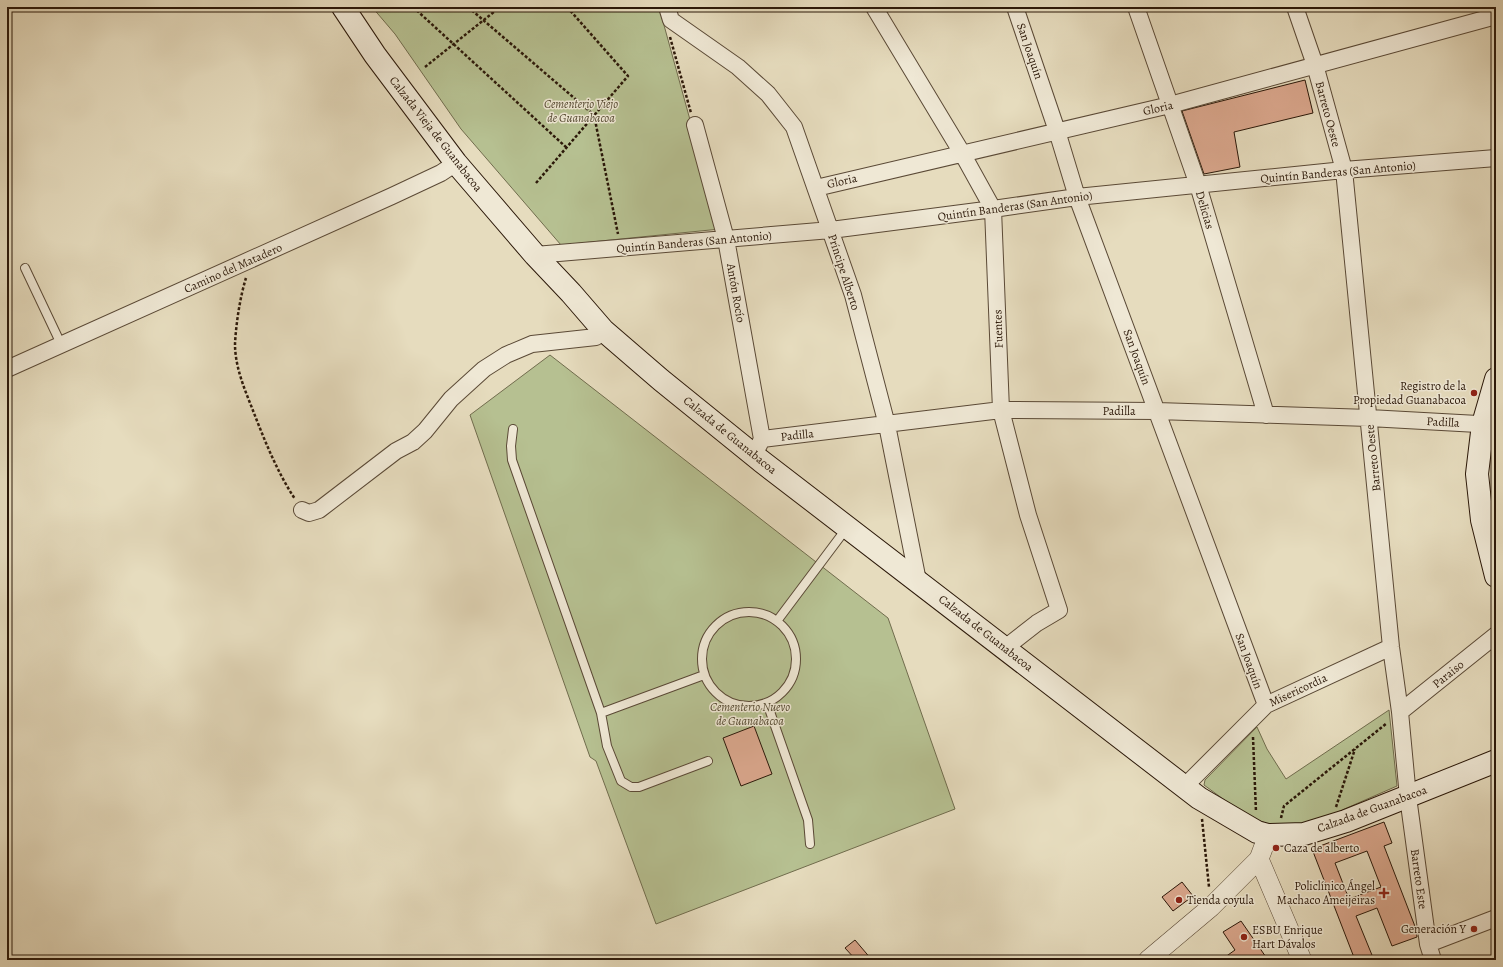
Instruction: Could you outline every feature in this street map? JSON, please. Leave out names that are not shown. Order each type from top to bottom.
[{"type":"main road","name":"Calzada Vieja de Guanabacoa","points":[[343,7],[375,55],[456,163],[535,256]]},
{"type":"main road","name":"Calzada de Guanabacoa","points":[[535,256],[571,293],[603,330],[661,380],[758,447],[847,528],[918,581],[1192,793],[1269,834],[1304,834],[1346,821],[1496,761]]},
{"type":"main road","points":[[1496,379],[1490,424],[1477,474],[1482,520],[1496,576]]},
{"type":"street","name":"Fuentes","points":[[874,7],[962,153],[993,209],[1001,410],[1028,515],[1059,610],[1037,623],[1005,648]]},
{"type":"street","name":"San Joaquín","points":[[1015,7],[1078,197],[1266,705]]},
{"type":"street","name":"Delicias","points":[[1136,7],[1198,185],[1266,415]]},
{"type":"street","name":"Barreto Oeste","points":[[1295,7],[1315,65],[1344,170],[1391,647],[1400,712],[1408,796]]},
{"type":"street","name":"Príncipe Alberto","points":[[669,14],[738,67],[768,94],[794,127],[853,295],[887,425],[918,581]]},
{"type":"street","name":"Gloria","points":[[816,188],[1170,105],[1496,16]]},
{"type":"street","name":"Antón Rocío","points":[[694,125],[726,239],[758,447]]},
{"type":"street","name":"Quintín Banderas (San Antonio)","points":[[535,256],[831,230],[1078,197],[1344,170],[1496,158]]},
{"type":"street","name":"Camino del Matadero","points":[[7,369],[244,264],[441,173],[456,163]]},
{"type":"street","points":[[302,510],[309,513],[319,510],[396,450],[414,442],[451,399],[484,369],[506,355],[532,344],[596,337],[603,330]]},
{"type":"street","name":"Padilla","points":[[758,447],[887,425],[1001,410],[1157,411],[1369,418],[1490,424]]},
{"type":"street","name":"Paraiso","points":[[1400,712],[1496,635]]},
{"type":"street","name":"Misericordia","points":[[1192,793],[1252,719],[1266,705],[1391,647]]},
{"type":"street","name":"Barreto Este","points":[[1408,796],[1428,944],[1433,960]]},
{"type":"street","points":[[1148,960],[1211,907],[1259,859],[1269,834]]},
{"type":"street","points":[[1259,859],[1302,960]]},
{"type":"street","points":[[1428,944],[1496,918]]},
{"type":"lane","points":[[25,268],[61,344]]},
{"type":"lane","points":[[514,429],[511,446],[512,460],[601,713],[607,746],[621,781],[631,787],[639,786],[708,761]]},
{"type":"lane","points":[[777,621],[847,528]]},
{"type":"lane","points":[[744,612],[761,613],[777,621],[788,633],[795,648],[796,665],[792,681],[787,688],[778,697],[767,703],[750,707],[734,704],[719,696],[704,675],[702,658],[705,641],[714,627],[732,615],[744,612]]},
{"type":"lane","points":[[601,713],[704,675]]},
{"type":"lane","points":[[767,703],[808,820],[810,844]]},
{"type":"path","points":[[413,7],[567,148]]},
{"type":"path","points":[[468,7],[594,115],[619,236]]},
{"type":"path","points":[[425,67],[500,7]]},
{"type":"path","points":[[536,184],[628,76],[567,7]]},
{"type":"path","points":[[669,14],[670,39],[694,125]]},
{"type":"path","points":[[244,264],[247,273],[241,293],[235,344],[240,375],[263,436],[289,490],[302,510]]},
{"type":"path","points":[[1269,834],[1281,816],[1284,806],[1400,712]]},
{"type":"path","points":[[1252,719],[1269,834]]},
{"type":"path","points":[[1336,808],[1356,748]]},
{"type":"path","points":[[1192,793],[1211,907]]},
{"type":"green space","name":"Cementerio Viejo de Guanabacoa","points":[[372,7],[659,7],[720,229],[561,245],[461,129],[395,34]]},
{"type":"green space","name":"Cementerio Nuevo de Guanabacoa","points":[[550,355],[888,618],[955,809],[656,924],[596,761],[590,757],[470,415]]},
{"type":"green space","points":[[1389,710],[1397,786],[1308,825],[1268,824],[1245,815],[1204,785],[1205,780],[1257,727],[1267,749],[1286,779]]},
{"type":"building","points":[[1305,80],[1313,113],[1234,132],[1240,167],[1204,174],[1182,111]]},
{"type":"building","points":[[754,726],[772,774],[741,786],[723,738]]},
{"type":"building","name":"Policlínico Ángel Machaco Ameijeiras","points":[[1384,822],[1392,843],[1384,846],[1416,929],[1417,937],[1392,946],[1377,908],[1356,916],[1374,960],[1355,960],[1312,849]],"holes":[[[1367,851],[1381,887],[1349,899],[1335,863]]]},
{"type":"building","points":[[1182,882],[1193,896],[1173,911],[1162,897]]},
{"type":"building","points":[[1241,921],[1268,960],[1221,960],[1235,950],[1223,932]]},
{"type":"building","points":[[855,940],[872,960],[856,960],[845,948]]},
{"type":"place","name":"Registro de la Propiedad Guanabacoa","points":[[1474,393]]},
{"type":"place","name":"Caza de alberto","points":[[1276,848]]},
{"type":"place","name":"Policlínico Ángel Machaco Ameijeiras","points":[[1384,893]]},
{"type":"place","name":"Tienda coyula","points":[[1179,900]]},
{"type":"place","name":"Generación Y","points":[[1474,929]]},
{"type":"place","name":"ESBU Enrique Hart Dávalos","points":[[1244,937]]}]
